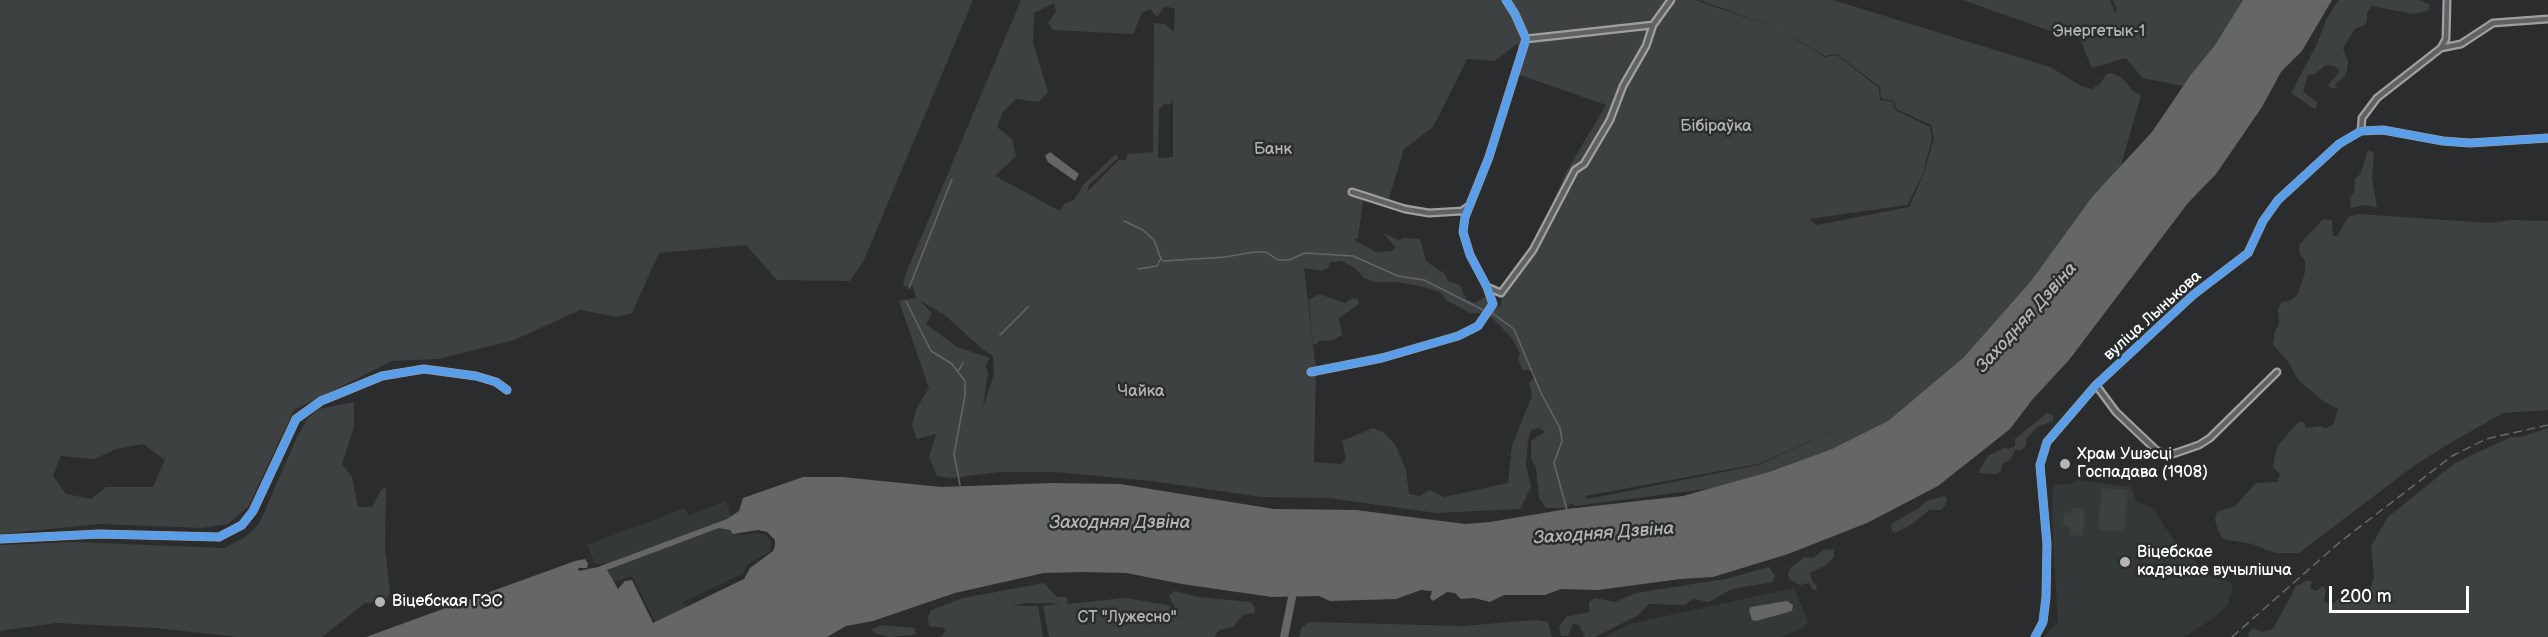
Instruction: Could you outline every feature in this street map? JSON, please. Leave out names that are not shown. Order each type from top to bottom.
[{"type":"street","points":[[1493,304],[1487,286],[1476,271],[1462,232],[1465,217],[1472,204],[1526,39],[1506,0]]},
{"type":"street","points":[[1311,372],[1382,358],[1458,336],[1478,326],[1533,250],[1575,170],[1584,164],[1611,120],[1623,86],[1646,46],[1653,25],[1671,0]]},
{"type":"street","points":[[2447,0],[2446,39],[2441,48],[2377,98],[2362,118],[2361,131],[2383,130],[2443,141],[2470,143],[2548,138]]},
{"type":"street","points":[[2441,48],[2460,44],[2493,23],[2548,19]]},
{"type":"street","points":[[1526,39],[1653,25]]},
{"type":"street","name":"вуліца Лынькова","points":[[2035,637],[2043,622],[2046,587],[2046,527],[2040,465],[2043,450],[2065,419],[2096,386],[2193,295],[2248,253],[2263,221],[2278,200],[2339,144],[2361,131]]},
{"type":"street","points":[[1352,192],[1429,213],[1462,211],[1472,204]]},
{"type":"street","points":[[1487,286],[1501,292]]},
{"type":"street","points":[[0,539],[99,534],[219,537],[242,525],[253,511],[296,419],[321,401],[382,376],[424,369],[476,376],[496,382],[507,390]]},
{"type":"street","points":[[2096,386],[2105,401],[2156,450],[2163,454],[2170,454],[2199,445],[2211,438],[2277,372]]},
{"type":"shaded area","name":"Віцебскае кадэцкае вучылішча","points":[[2078,480],[2131,487],[2136,501],[2152,508],[2179,547],[2210,576],[2230,582],[2233,587],[2228,604],[2215,617],[2184,637],[2044,637],[2058,622],[2052,519],[2053,485],[2071,484]]},
{"type":"shaded area","points":[[726,501],[737,536],[765,534],[771,542],[770,551],[747,565],[744,573],[683,602],[701,637],[663,637],[632,576],[613,582],[605,563],[595,564],[587,545],[685,508],[689,515]]},
{"type":"shaded area","points":[[1794,588],[1808,622],[1804,627],[1781,637],[1604,637],[1630,624]]},
{"type":"green space","points":[[0,0],[973,0],[864,260],[850,281],[777,280],[746,245],[659,253],[632,313],[618,317],[580,310],[514,340],[438,359],[392,361],[294,410],[248,507],[228,524],[202,528],[100,524],[0,534]],"holes":[[[143,444],[165,460],[153,487],[106,487],[91,499],[66,494],[53,476],[61,456],[95,459],[116,449]]]},
{"type":"green space","points":[[1021,0],[1695,0],[1776,28],[1700,0],[1833,0],[2050,67],[2081,86],[2092,89],[2101,83],[2106,74],[2111,73],[2122,78],[2133,91],[2141,95],[2120,169],[2092,197],[2031,281],[1963,358],[1888,421],[1832,449],[1769,472],[1714,488],[1575,506],[1570,503],[1569,506],[1562,508],[1546,508],[1539,498],[1536,468],[1531,458],[1531,441],[1545,432],[1539,428],[1531,430],[1528,440],[1526,464],[1531,487],[1520,509],[1436,513],[1329,498],[1261,497],[1151,481],[1056,472],[1000,472],[951,478],[937,476],[929,457],[936,434],[917,439],[912,425],[916,409],[929,388],[899,301],[916,298],[913,287],[903,286],[906,273]],"holes":[[[1054,3],[1056,11],[1048,23],[1053,30],[1133,34],[1142,13],[1150,9],[1157,17],[1165,6],[1175,9],[1174,32],[1165,24],[1154,23],[1153,152],[1127,154],[1126,160],[1119,160],[1087,192],[1089,185],[1118,158],[1116,154],[1084,184],[1074,200],[1064,204],[1060,211],[995,176],[1016,156],[1012,139],[997,127],[1003,112],[1016,99],[1039,102],[1048,92],[1033,42],[1034,13]],[[1776,28],[1825,56],[1837,54],[1880,87],[1881,98],[1894,101],[1896,109],[1931,125],[1934,139],[1922,178],[1909,207],[1817,225],[1809,219],[1907,205],[1922,176],[1932,139],[1930,127],[1895,110],[1893,102],[1880,100],[1879,88],[1837,55],[1825,57]],[[1518,43],[1517,74],[1606,105],[1565,174],[1542,228],[1513,275],[1502,285],[1501,306],[1494,308],[1490,316],[1511,337],[1520,353],[1518,359],[1523,370],[1533,371],[1535,376],[1529,383],[1532,396],[1512,445],[1508,483],[1444,497],[1430,490],[1420,496],[1409,494],[1406,470],[1395,444],[1383,432],[1373,428],[1342,441],[1346,458],[1342,464],[1314,462],[1316,370],[1304,268],[1322,271],[1328,268],[1331,262],[1342,261],[1356,269],[1364,278],[1375,282],[1397,282],[1424,287],[1441,293],[1446,300],[1470,313],[1484,313],[1490,306],[1489,301],[1485,297],[1475,303],[1466,299],[1460,285],[1448,281],[1445,274],[1426,261],[1420,239],[1399,240],[1383,233],[1396,248],[1392,251],[1376,252],[1354,240],[1358,238],[1364,194],[1389,198],[1404,149],[1433,127],[1467,59],[1495,61]],[[1173,100],[1173,157],[1158,158],[1159,109],[1165,104],[1170,105]],[[919,300],[946,316],[993,356],[994,375],[983,407],[988,372],[985,366],[990,358],[957,347],[926,324],[932,313]],[[1854,422],[1758,465],[1588,499],[1585,496],[1758,464]]]},
{"type":"green space","name":"Энергетык-1","points":[[1963,0],[2110,0],[2115,13],[2117,10],[2113,0],[2243,0],[2215,45],[2183,86],[2142,78],[2126,58],[2092,68],[2077,32],[2070,38]]},
{"type":"green space","points":[[2339,0],[2419,0],[2430,5],[2428,11],[2413,14],[2372,6],[2367,13],[2365,25],[2355,29],[2343,48],[2348,61],[2347,70],[2345,76],[2335,84],[2337,88],[2331,88],[2328,85],[2338,74],[2339,70],[2334,66],[2326,65],[2315,74],[2308,75],[2303,92],[2317,102],[2316,108],[2313,108],[2291,93],[2317,44],[2327,18]]},
{"type":"green space","points":[[2368,150],[2374,153],[2372,178],[2377,207],[2365,205],[2351,208],[2350,198],[2354,193],[2355,179],[2361,173]]},
{"type":"green space","points":[[2358,214],[2490,223],[2511,220],[2548,221],[2548,410],[2503,413],[2445,446],[2411,468],[2299,553],[2275,553],[2252,544],[2223,539],[2215,519],[2217,512],[2235,506],[2256,483],[2277,482],[2280,474],[2273,467],[2275,455],[2278,446],[2291,430],[2299,422],[2304,422],[2306,428],[2321,426],[2325,428],[2333,425],[2338,409],[2323,401],[2298,380],[2288,361],[2273,345],[2275,331],[2279,324],[2278,309],[2282,302],[2291,300],[2298,294],[2305,272],[2305,260],[2300,255],[2299,245],[2323,219],[2332,220],[2333,236],[2337,236],[2348,217]]},
{"type":"green space","points":[[1319,294],[1345,303],[1352,298],[1358,299],[1359,304],[1339,318],[1342,335],[1333,340],[1313,344],[1309,300]]},
{"type":"green space","points":[[354,402],[354,427],[342,464],[352,477],[358,507],[372,507],[381,490],[386,487],[385,548],[390,593],[386,601],[365,603],[322,637],[238,637],[155,628],[57,623],[0,631],[0,545],[75,542],[224,548],[244,538],[259,524],[307,419],[319,409]]},
{"type":"green space","points":[[2047,413],[2053,415],[2053,421],[2037,427],[2026,440],[2026,446],[2020,451],[2016,449],[2010,460],[2002,464],[2001,471],[1996,474],[1978,473],[1988,456],[2004,448],[2009,449],[2015,446],[2015,439]]},
{"type":"green space","points":[[2548,428],[2548,637],[2249,637],[2248,633],[2253,628],[2262,632],[2273,629],[2296,586],[2308,580],[2312,582],[2310,588],[2316,591],[2323,586],[2326,590],[2324,601],[2330,605],[2343,596],[2368,597],[2374,576],[2371,546],[2388,517],[2455,463],[2511,437],[2520,437]]},
{"type":"green space","points":[[2102,488],[2128,490],[2124,532],[2098,530]]},
{"type":"green space","points":[[1944,496],[1947,498],[1946,504],[1941,510],[1929,510],[1914,523],[1895,533],[1892,531],[1891,524],[1919,508],[1926,501]]},
{"type":"green space","points":[[2072,508],[2085,509],[2083,536],[2070,535],[2070,527],[2063,526],[2064,512],[2071,513]]},
{"type":"green space","points":[[1834,549],[1834,557],[1826,565],[1810,573],[1812,581],[1817,586],[1816,590],[1813,590],[1809,583],[1800,585],[1789,579],[1790,568],[1805,557],[1813,558],[1823,550]]},
{"type":"green space","points":[[1769,567],[1775,575],[1773,582],[1732,589],[1709,602],[1694,599],[1684,605],[1649,604],[1637,616],[1595,637],[1585,637],[1579,625],[1573,624],[1568,636],[1561,636],[1559,627],[1566,617],[1589,612],[1589,602],[1595,598],[1615,602],[1636,593],[1725,579]]},
{"type":"green space","name":"СТ \"Лужесно\"","points":[[1044,583],[1057,597],[1066,597],[1068,601],[1066,604],[1125,598],[1168,605],[1176,611],[1169,595],[1175,591],[1198,597],[1250,602],[1255,607],[1255,613],[1243,615],[1233,627],[1219,630],[1214,637],[1049,637],[1043,606],[1061,603],[1026,603],[1012,606],[1038,606],[1043,637],[937,637],[942,636],[944,628],[929,626],[928,617],[931,610],[963,598]]},
{"type":"green space","points":[[1535,620],[1548,622],[1552,637],[1299,637],[1302,627],[1310,622],[1463,626]]},
{"type":"green space","points":[[882,625],[915,628],[916,635],[889,637],[874,633],[872,629]]},
{"type":"water","name":"Заходняя Дзвіна","points":[[2243,0],[2332,0],[2302,51],[2281,72],[2262,107],[2216,174],[2188,203],[2069,360],[2032,400],[2010,429],[1938,486],[1867,523],[1788,554],[1713,577],[1598,590],[1561,589],[1545,595],[1504,595],[1490,602],[1474,598],[1461,599],[1455,593],[1447,592],[1433,601],[1430,598],[1432,591],[1421,590],[1396,599],[1330,601],[1319,596],[1272,597],[1126,573],[1044,573],[955,593],[873,621],[846,626],[827,637],[366,637],[575,561],[585,559],[588,563],[587,568],[578,568],[579,571],[598,567],[727,519],[739,511],[743,498],[803,477],[842,477],[941,487],[1052,483],[1120,484],[1274,509],[1356,510],[1465,524],[1567,509],[1683,496],[1769,472],[1832,449],[1888,421],[1963,358],[2031,281],[2092,197],[2152,132],[2190,76],[2215,45]],"holes":[[[719,528],[730,530],[733,534],[758,530],[767,532],[775,540],[773,551],[750,568],[744,579],[653,623],[632,580],[625,581],[618,589],[607,570]]]},
{"type":"water","points":[[1050,152],[1079,174],[1075,181],[1048,162],[1045,156]]},
{"type":"water","points":[[1787,601],[1793,605],[1792,611],[1756,621],[1752,620],[1749,610],[1751,607]]},
{"type":"waterway","points":[[909,288],[952,179]]},
{"type":"waterway","points":[[1124,221],[1143,230],[1154,240],[1161,259],[1164,261],[1225,257],[1254,252],[1266,252],[1278,260],[1289,260],[1305,253],[1353,256],[1398,276],[1424,280],[1483,310]]},
{"type":"waterway","points":[[1138,269],[1157,266],[1160,260]]},
{"type":"waterway","points":[[906,301],[931,351],[952,364],[965,381],[965,396],[954,454],[960,485]]},
{"type":"waterway","points":[[1000,335],[1028,307]]},
{"type":"waterway","points":[[1492,313],[1514,329],[1541,393],[1560,428],[1562,441],[1554,463],[1567,510]]},
{"type":"waterway","points":[[959,370],[963,363]]},
{"type":"waterway","points":[[1284,637],[1294,588]]},
{"type":"railway","points":[[2232,637],[2340,542],[2452,456],[2486,439],[2548,425]]},
{"type":"cycle path","points":[[1311,372],[1382,358],[1458,336],[1478,326],[1493,304],[1470,255],[1463,232],[1465,217],[1489,157],[1526,39],[1506,0]]},
{"type":"cycle path","points":[[2035,637],[2043,622],[2046,597],[2047,544],[2040,465],[2047,442],[2096,385],[2193,295],[2248,253],[2263,221],[2278,200],[2339,144],[2361,131],[2383,130],[2443,141],[2470,143],[2548,138]]},
{"type":"cycle path","points":[[0,539],[99,534],[219,537],[242,525],[253,511],[296,419],[321,401],[382,376],[424,369],[476,376],[496,382],[507,390]]},
{"type":"place","name":"Храм Ушэсці Госпадава (1908)","points":[[2065,464]]},
{"type":"place","name":"Віцебскае кадэцкае вучылішча","points":[[2125,562]]},
{"type":"place","name":"Віцебская ГЭС","points":[[380,602]]},
{"type":"park label","name":"Бібіраўка","points":[[1716,127]]},
{"type":"park label","name":"Банк","points":[[1273,150]]},
{"type":"park label","name":"Чайка","points":[[1141,392]]}]
